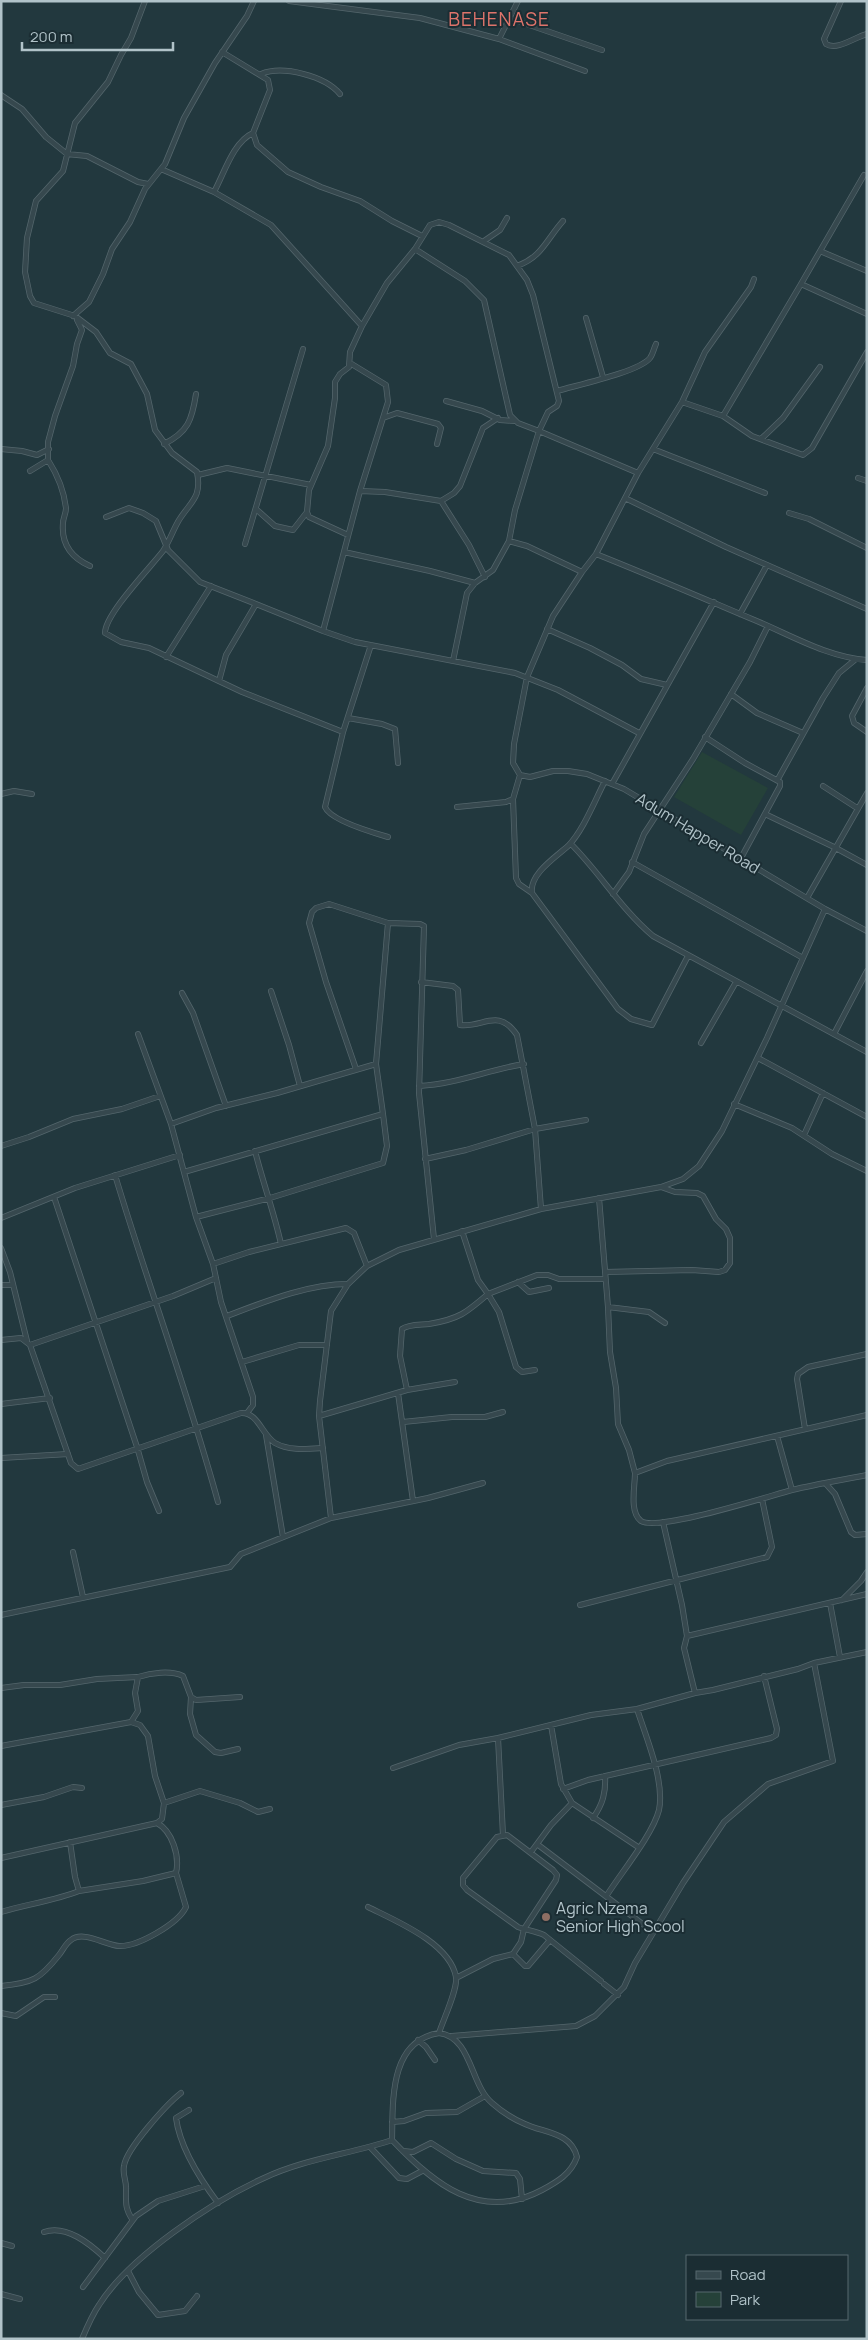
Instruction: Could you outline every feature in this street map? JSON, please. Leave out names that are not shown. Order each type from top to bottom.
[{"type":"street","points":[[145,1],[132,38],[121,55],[108,82],[75,123],[63,171],[35,203],[27,238],[24,272],[30,296],[34,303],[74,316],[96,332],[110,353],[131,364],[147,394],[153,424],[164,444],[181,461],[196,470],[198,475],[198,492],[195,500],[178,521],[166,545],[129,590],[109,619],[105,632],[121,642],[149,648],[219,682],[343,732]]},
{"type":"street","points":[[74,316],[89,302],[103,274],[112,249],[130,222],[148,184],[161,169],[184,118],[222,52],[247,16],[254,1]]},
{"type":"street","points":[[289,1],[317,3],[420,18],[499,39],[585,71]]},
{"type":"street","points":[[499,39],[518,1]]},
{"type":"street","points":[[841,1],[824,39],[826,44],[830,46],[840,45],[867,34]]},
{"type":"street","points":[[509,18],[602,50]]},
{"type":"street","points":[[214,192],[236,150],[243,140],[253,133],[270,90],[268,80],[261,74],[222,52]]},
{"type":"street","points":[[261,74],[267,72],[286,72],[310,76],[330,84],[340,94]]},
{"type":"street","points":[[1,95],[22,109],[46,137],[67,154],[87,156],[138,182],[148,184]]},
{"type":"street","points":[[253,133],[256,145],[288,172],[321,187],[360,201],[392,221],[422,236]]},
{"type":"street","points":[[161,169],[214,192],[271,225],[362,326]]},
{"type":"street","points":[[723,416],[864,175]]},
{"type":"street","points":[[484,241],[500,230],[507,218]]},
{"type":"street","points":[[517,266],[531,261],[537,256],[563,221]]},
{"type":"street","points":[[256,509],[276,526],[293,530],[307,512],[311,485],[328,446],[335,398],[335,382],[340,374],[349,367],[350,352],[362,326],[388,283],[430,225],[440,222],[484,241],[509,255],[533,294],[560,401],[557,406],[548,412],[539,431],[515,510],[509,541],[493,570],[470,588],[464,601],[453,661]]},
{"type":"street","points":[[415,248],[465,281],[484,300],[506,402],[510,415],[515,421]]},
{"type":"street","points":[[820,251],[867,271]]},
{"type":"street","points":[[688,956],[652,1025],[631,1019],[613,1003],[532,893],[519,884],[516,878],[513,799],[520,774],[513,763],[514,744],[527,677],[547,629],[565,596],[596,554],[627,499],[638,473],[682,402],[705,352],[754,279]]},
{"type":"street","points":[[801,284],[867,314]]},
{"type":"street","points":[[74,316],[82,330],[77,344],[74,366],[55,416],[48,460],[58,478],[64,500],[66,510],[63,524],[68,550],[80,562],[90,566]]},
{"type":"street","points":[[586,318],[603,377]]},
{"type":"street","points":[[557,391],[616,374],[644,363],[650,358],[656,344]]},
{"type":"street","points":[[245,544],[303,350]]},
{"type":"street","points":[[682,402],[723,416],[742,431],[803,455],[812,448],[867,352]]},
{"type":"street","points":[[323,631],[360,491],[388,402],[386,384],[350,363]]},
{"type":"street","points":[[762,439],[783,418],[820,367]]},
{"type":"street","points":[[164,444],[178,437],[188,425],[196,394]]},
{"type":"street","points":[[446,400],[498,418],[515,421],[638,473]]},
{"type":"street","points":[[383,418],[397,413],[438,424],[441,428],[437,444]]},
{"type":"street","points":[[360,491],[385,492],[442,501],[454,493],[460,486],[482,428],[498,418]]},
{"type":"street","points":[[1,449],[37,455],[49,449]]},
{"type":"street","points":[[653,449],[765,493]]},
{"type":"street","points":[[30,471],[48,460]]},
{"type":"street","points":[[198,475],[227,468],[311,485]]},
{"type":"street","points":[[858,478],[867,481]]},
{"type":"street","points":[[627,499],[767,565],[867,608]]},
{"type":"street","points":[[442,501],[469,545],[485,577]]},
{"type":"street","points":[[106,517],[128,508],[143,513],[156,521],[166,545],[200,582],[323,631],[371,645],[488,666],[527,677],[558,690],[640,733]]},
{"type":"street","points":[[307,512],[309,517],[348,535]]},
{"type":"street","points":[[789,513],[808,519],[867,548]]},
{"type":"street","points":[[509,541],[527,546],[582,572]]},
{"type":"street","points":[[344,552],[421,568],[475,583]]},
{"type":"street","points":[[596,554],[714,602],[813,647],[856,659],[867,660]]},
{"type":"street","points":[[740,614],[767,565]]},
{"type":"street","points":[[166,657],[211,586]]},
{"type":"street","points":[[612,784],[714,602]]},
{"type":"street","points":[[219,682],[221,668],[226,655],[256,604]]},
{"type":"street","points":[[614,894],[629,872],[644,834],[731,694],[768,626]]},
{"type":"street","points":[[547,629],[622,665],[641,679],[667,686]]},
{"type":"street","points":[[371,645],[343,732],[325,802],[326,810],[361,828],[388,837]]},
{"type":"street","points":[[741,858],[780,786],[778,779],[802,733],[839,673],[856,659]]},
{"type":"street","points":[[867,688],[852,716],[854,723],[867,732]]},
{"type":"street","points":[[731,694],[758,712],[802,733]]},
{"type":"street","points":[[348,718],[382,724],[395,729],[398,763]]},
{"type":"street","points":[[705,737],[745,763],[778,779]]},
{"type":"street","name":"Adum Happer Road","points":[[520,774],[530,777],[561,770],[587,774],[612,784],[660,810],[806,898],[867,930]]},
{"type":"street","points":[[532,893],[533,882],[538,874],[571,844],[605,781]]},
{"type":"street","points":[[823,786],[857,808]]},
{"type":"street","points":[[1,794],[14,792],[32,794]]},
{"type":"street","points":[[806,898],[834,846],[867,793]]},
{"type":"street","points":[[457,807],[506,802],[513,799]]},
{"type":"street","points":[[861,802],[867,805]]},
{"type":"street","points":[[765,814],[834,846],[867,865]]},
{"type":"street","points":[[571,844],[595,869],[629,914],[653,936],[867,1052]]},
{"type":"street","points":[[632,862],[803,958]]},
{"type":"street","points":[[356,1068],[326,982],[309,923],[310,916],[316,908],[329,904],[388,922],[420,924],[424,926],[419,1086],[434,1239]]},
{"type":"street","points":[[331,1518],[320,1416],[331,1311],[348,1284],[367,1266],[399,1250],[434,1239],[541,1209],[661,1187],[683,1179],[699,1166],[715,1143],[758,1058],[825,908]]},
{"type":"street","points":[[196,1217],[270,1198],[383,1163],[388,1146],[376,1064],[388,922]]},
{"type":"street","points":[[834,1034],[867,970]]},
{"type":"street","points":[[421,982],[453,986],[458,990],[460,1025],[498,1020],[513,1029],[517,1035],[535,1129],[541,1209]]},
{"type":"street","points":[[701,1043],[736,982]]},
{"type":"street","points":[[271,991],[290,1045],[300,1086]]},
{"type":"street","points":[[182,993],[193,1013],[226,1106]]},
{"type":"street","points":[[1,1248],[28,1343],[50,1398],[71,1463],[78,1469],[198,1426],[246,1413],[253,1405],[254,1397],[227,1316],[213,1264],[196,1217],[172,1124],[138,1034]]},
{"type":"street","points":[[758,1058],[867,1117]]},
{"type":"street","points":[[172,1124],[226,1106],[300,1086],[356,1068],[376,1064]]},
{"type":"street","points":[[419,1086],[470,1079],[505,1067],[524,1064]]},
{"type":"street","points":[[804,1135],[824,1093]]},
{"type":"street","points":[[1,1146],[74,1119],[122,1109],[160,1096]]},
{"type":"street","points":[[734,1104],[804,1135],[832,1154],[867,1171]]},
{"type":"street","points":[[184,1172],[324,1129],[383,1114]]},
{"type":"street","points":[[425,1159],[466,1150],[535,1129],[586,1120]]},
{"type":"street","points":[[255,1151],[261,1176],[270,1198],[281,1244]]},
{"type":"street","points":[[1,1218],[115,1175],[180,1155]]},
{"type":"street","points":[[115,1175],[155,1302],[198,1426],[218,1502]]},
{"type":"street","points":[[605,1272],[692,1270],[719,1272],[725,1270],[730,1263],[730,1238],[726,1229],[716,1219],[703,1196],[697,1193],[675,1192],[661,1187]]},
{"type":"street","points":[[54,1197],[147,1482],[159,1511]]},
{"type":"street","points":[[599,1198],[618,1424],[629,1450],[635,1473],[635,1513],[640,1520],[647,1524],[663,1522],[762,1499],[792,1490],[867,1475]]},
{"type":"street","points":[[213,1264],[281,1244],[346,1228],[351,1229],[359,1241],[367,1266]]},
{"type":"street","points":[[462,1231],[475,1272],[499,1312],[516,1367],[522,1372],[534,1370]]},
{"type":"street","points":[[406,1390],[400,1356],[402,1329],[444,1321],[463,1314],[474,1308],[488,1294],[537,1274],[559,1279],[605,1279]]},
{"type":"street","points":[[28,1343],[96,1324],[216,1278]]},
{"type":"street","points":[[518,1282],[529,1292],[549,1288]]},
{"type":"street","points":[[227,1316],[306,1290],[348,1284]]},
{"type":"street","points":[[1,1285],[13,1285]]},
{"type":"street","points":[[608,1308],[649,1312],[666,1323]]},
{"type":"street","points":[[1,1340],[21,1338],[28,1343]]},
{"type":"street","points":[[242,1362],[299,1345],[327,1345]]},
{"type":"street","points":[[805,1429],[797,1379],[798,1374],[808,1367],[867,1354]]},
{"type":"street","points":[[320,1416],[406,1390],[455,1382]]},
{"type":"street","points":[[398,1393],[413,1501]]},
{"type":"street","points":[[1,1404],[50,1398]]},
{"type":"street","points":[[403,1422],[452,1417],[485,1417],[502,1412]]},
{"type":"street","points":[[246,1413],[252,1416],[274,1443],[284,1447],[323,1448]]},
{"type":"street","points":[[635,1473],[667,1461],[867,1415]]},
{"type":"street","points":[[266,1435],[283,1538]]},
{"type":"street","points":[[777,1436],[792,1490]]},
{"type":"street","points":[[1,1458],[68,1454]]},
{"type":"street","points":[[1,1615],[230,1567],[239,1555],[331,1518],[413,1501],[483,1482]]},
{"type":"street","points":[[826,1484],[835,1494],[851,1532],[860,1535],[867,1534]]},
{"type":"street","points":[[580,1605],[767,1557],[772,1547],[762,1499]]},
{"type":"street","points":[[663,1522],[677,1580],[687,1636],[684,1648],[695,1693]]},
{"type":"street","points":[[73,1552],[83,1598]]},
{"type":"street","points":[[842,1601],[862,1581],[867,1572]]},
{"type":"street","points":[[687,1636],[867,1594]]},
{"type":"street","points":[[830,1603],[840,1657]]},
{"type":"street","points":[[393,1768],[459,1745],[498,1738],[590,1715],[637,1709],[695,1693],[798,1669],[814,1663],[867,1652]]},
{"type":"street","points":[[452,2036],[461,2047],[485,2096],[504,2112],[526,2125],[554,2132],[567,2140],[576,2150],[577,2157],[569,2173],[555,2183],[522,2199],[496,2202],[478,2201],[448,2189],[422,2171],[392,2140],[394,2088],[398,2066],[418,2040],[429,2034],[438,2033],[452,2036],[576,2026],[594,2016],[618,1995],[624,1988],[635,1963],[688,1875],[730,1815],[768,1784],[834,1761],[814,1663]]},
{"type":"street","points":[[1,1688],[24,1685],[68,1684],[97,1679],[138,1677],[147,1674],[177,1674],[183,1676],[187,1684],[191,1697],[190,1714],[196,1735],[215,1752],[238,1749]]},
{"type":"street","points":[[563,1789],[654,1764],[748,1745],[774,1737],[777,1729],[764,1676]]},
{"type":"street","points":[[131,1722],[138,1711],[135,1693],[138,1677]]},
{"type":"street","points":[[191,1697],[201,1700],[240,1697]]},
{"type":"street","points":[[607,1895],[638,1848],[658,1811],[659,1794],[654,1764],[637,1709]]},
{"type":"street","points":[[1,1746],[131,1722],[140,1725],[148,1736],[156,1776],[164,1803],[164,1814],[158,1823]]},
{"type":"street","points":[[551,1725],[563,1789],[572,1803],[638,1848]]},
{"type":"street","points":[[498,1738],[503,1835]]},
{"type":"street","points":[[593,1818],[602,1805],[606,1787],[606,1776]]},
{"type":"street","points":[[1,1805],[24,1799],[44,1797],[73,1787],[82,1788]]},
{"type":"street","points":[[164,1803],[200,1791],[240,1803],[258,1812],[270,1808]]},
{"type":"street","points":[[531,1852],[551,1825],[572,1803]]},
{"type":"street","points":[[1,1858],[158,1823],[164,1826],[171,1838],[176,1861],[176,1873],[186,1907],[183,1914],[170,1926],[126,1946],[106,1944],[80,1936],[71,1939],[40,1977],[1,1986]]},
{"type":"street","points":[[438,2033],[456,1978],[493,1959],[513,1954],[521,1942],[524,1929],[557,1875],[514,1839],[503,1835],[497,1836],[463,1878],[463,1884],[488,1906],[524,1929],[534,1931],[550,1940],[618,1995]]},
{"type":"street","points":[[70,1842],[74,1877],[79,1891]]},
{"type":"street","points":[[537,1844],[607,1895],[653,1932]]},
{"type":"street","points":[[1,1912],[25,1904],[64,1897],[79,1891],[112,1887],[176,1873]]},
{"type":"street","points":[[368,1907],[436,1945],[456,1978]]},
{"type":"street","points":[[513,1954],[525,1966],[528,1966],[550,1940]]},
{"type":"street","points":[[1,2013],[16,2016],[44,1997],[55,1997]]},
{"type":"street","points":[[418,2040],[426,2047],[435,2060]]},
{"type":"street","points":[[132,2219],[124,2204],[126,2190],[124,2164],[132,2150],[164,2108],[181,2093]]},
{"type":"street","points":[[392,2122],[426,2113],[457,2112],[485,2096]]},
{"type":"street","points":[[189,2110],[176,2118],[177,2126],[205,2186],[218,2203]]},
{"type":"street","points":[[82,2339],[99,2305],[128,2271],[152,2250],[218,2203],[264,2177],[324,2158],[392,2140]]},
{"type":"street","points":[[403,2151],[413,2152],[431,2143],[456,2160],[483,2171],[516,2173],[520,2179],[522,2199]]},
{"type":"street","points":[[370,2147],[402,2180],[422,2171]]},
{"type":"street","points":[[83,2287],[132,2219],[158,2202],[205,2186]]},
{"type":"street","points":[[44,2232],[52,2229],[75,2236],[86,2242],[105,2258]]},
{"type":"street","points":[[1,2243],[12,2246]]},
{"type":"street","points":[[128,2271],[139,2292],[158,2315],[185,2311],[197,2296]]},
{"type":"street","points":[[1,2294],[20,2299]]},
{"type":"green space","points":[[702,752],[768,788],[741,835],[674,797]]},
{"type":"place","name":"Agric Nzema Senior High Scool","points":[[546,1917]]},
{"type":"district","name":"BEHENASE","points":[[499,19]]}]
